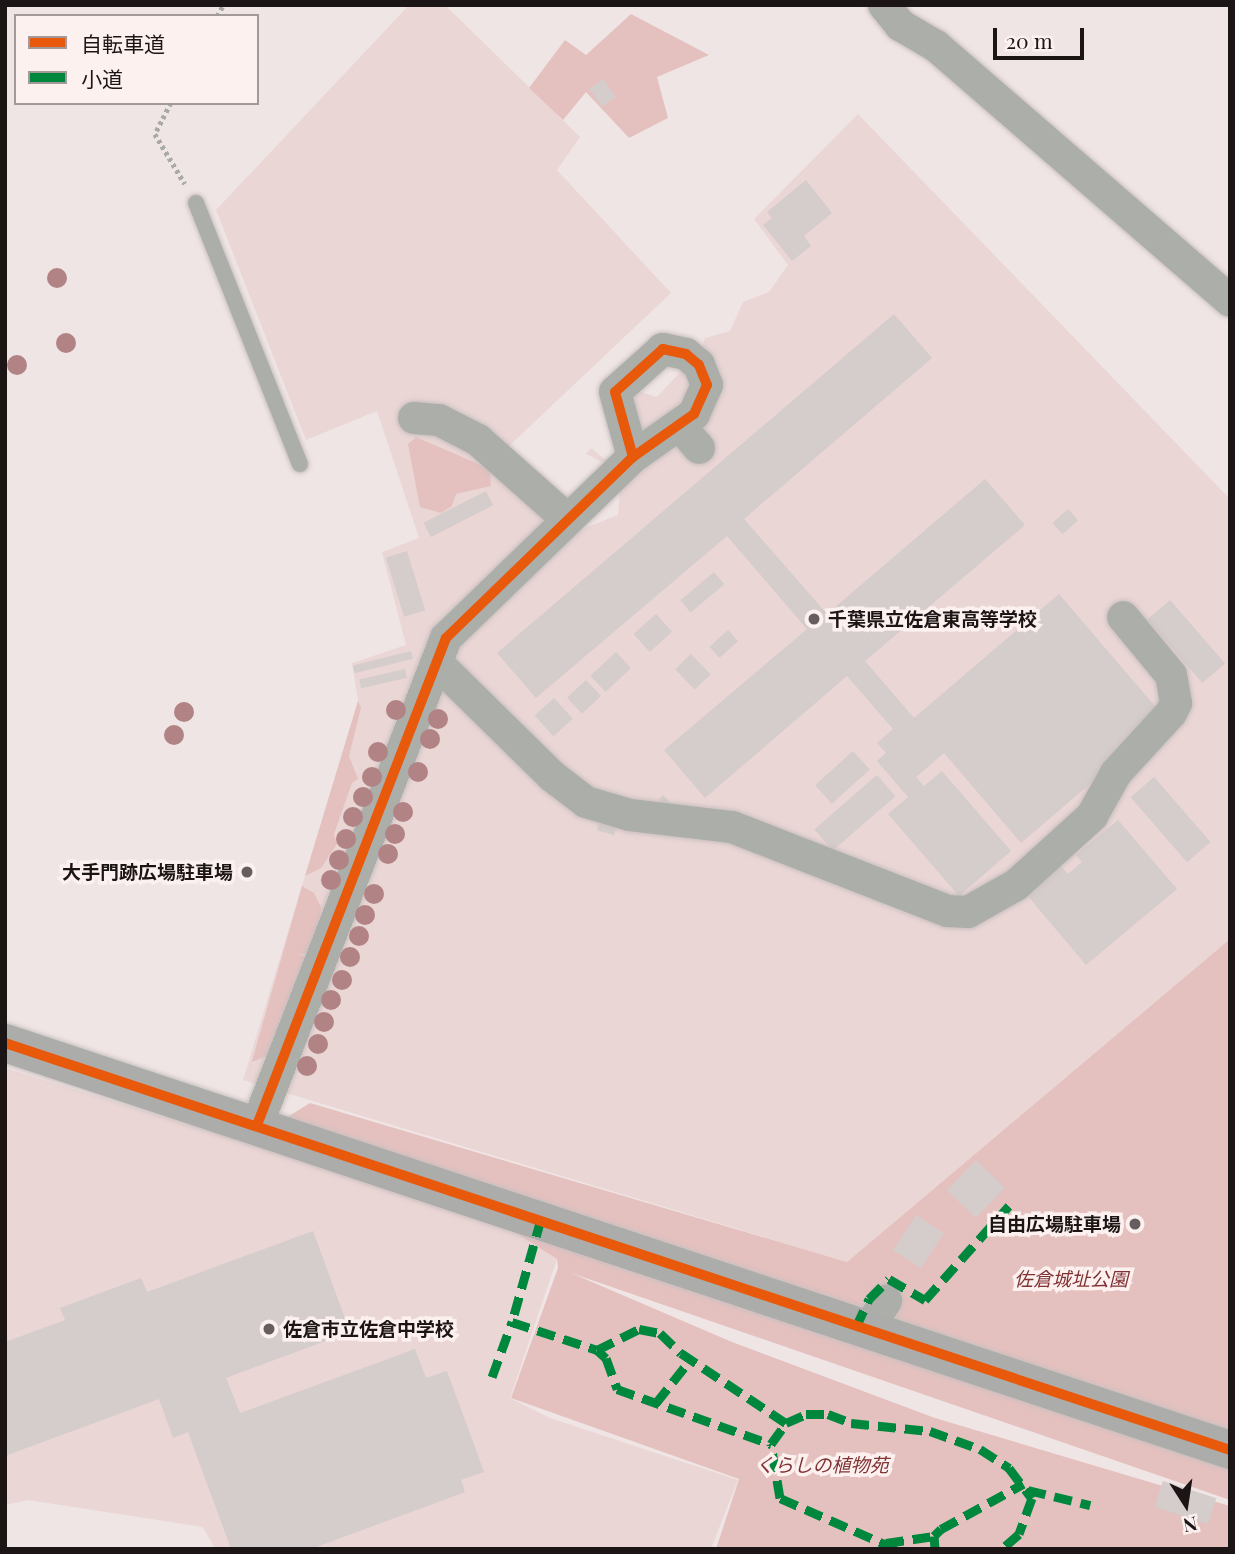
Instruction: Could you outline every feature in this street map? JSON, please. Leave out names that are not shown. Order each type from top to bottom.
[{"type":"street","points":[[884,5],[900,25],[936,46],[1230,301]]},
{"type":"street","points":[[257,1125],[446,638],[633,457],[690,437],[694,414],[707,385],[693,359],[663,349],[615,392],[633,457]]},
{"type":"street","points":[[414,418],[439,420],[478,440],[568,520]]},
{"type":"street","points":[[438,664],[552,776],[586,802],[630,815],[732,827],[937,907],[968,912],[1016,885],[1092,816],[1116,773],[1171,713],[1176,703],[1171,675],[1123,617]]},
{"type":"street","points":[[5,1043],[257,1125],[876,1316],[1230,1450]]},
{"type":"lane","points":[[196,202],[300,464]]},
{"type":"path","points":[[170,105],[155,134],[196,202]]},
{"type":"shaded area","name":"千葉県立佐倉東高等学校","points":[[409,5],[445,5],[580,137],[557,170],[671,293],[508,447],[572,533],[618,515],[620,486],[614,468],[586,454],[591,448],[604,459],[615,455],[629,403],[637,391],[657,397],[701,349],[705,338],[730,331],[743,302],[769,292],[788,265],[754,219],[858,114],[1230,499],[1230,939],[847,1262],[243,1080],[358,701],[352,663],[406,645],[382,552],[419,538],[377,411],[306,440],[216,210]]},
{"type":"shaded area","name":"佐倉市立佐倉中学校","points":[[5,1068],[495,1220],[557,1259],[510,1398],[550,1418],[738,1480],[712,1546],[718,1549],[215,1549],[203,1527],[28,1500],[5,1505]]},
{"type":"green space","points":[[631,14],[709,55],[657,77],[668,118],[629,138],[586,92],[563,120],[529,88],[565,40],[586,55]]},
{"type":"green space","points":[[416,437],[490,469],[491,486],[456,494],[452,506],[441,513],[420,507],[408,444]]},
{"type":"green space","points":[[358,701],[361,708],[349,756],[358,779],[352,783],[334,834],[337,844],[321,868],[305,876]]},
{"type":"green space","points":[[302,886],[314,893],[321,907],[320,923],[308,953],[298,955],[307,956],[269,1055],[252,1062],[248,1075]]},
{"type":"green space","name":"佐倉城址公園","points":[[1230,939],[1230,1500],[571,1273],[732,1342],[935,1418],[1230,1506],[1230,1549],[716,1549],[739,1479],[511,1398],[558,1268],[557,1259],[495,1220],[249,1141],[310,1103],[847,1262]]},
{"type":"building","points":[[603,79],[616,97],[602,107],[589,89]]},
{"type":"building","points":[[806,180],[832,213],[804,236],[811,246],[792,261],[763,225],[772,218],[767,212]]},
{"type":"building","points":[[894,314],[932,358],[744,519],[827,614],[985,479],[1025,525],[865,661],[914,718],[1059,594],[1166,719],[1021,843],[944,753],[916,777],[924,786],[942,771],[1011,851],[959,896],[888,814],[908,797],[877,761],[886,753],[877,743],[893,729],[847,676],[705,798],[664,750],[807,629],[727,536],[536,698],[497,653]]},
{"type":"building","points":[[486,491],[493,505],[431,537],[424,523]]},
{"type":"building","points":[[1068,509],[1078,520],[1062,534],[1052,523]]},
{"type":"building","points":[[407,551],[425,610],[404,617],[386,557]]},
{"type":"building","points":[[714,572],[724,584],[691,613],[680,600]]},
{"type":"building","points":[[1170,600],[1225,663],[1202,683],[1147,620]]},
{"type":"building","points":[[656,614],[672,632],[650,652],[634,634]]},
{"type":"building","points":[[728,630],[738,641],[719,658],[709,647]]},
{"type":"building","points":[[411,651],[413,659],[355,673],[353,666]]},
{"type":"building","points":[[616,652],[631,668],[605,692],[590,676]]},
{"type":"building","points":[[691,654],[710,674],[695,689],[675,669]]},
{"type":"building","points":[[405,669],[407,678],[361,688],[359,680]]},
{"type":"building","points":[[586,680],[601,696],[582,714],[567,698]]},
{"type":"building","points":[[554,698],[573,719],[553,736],[535,715]]},
{"type":"building","points":[[853,751],[870,770],[832,804],[815,785]]},
{"type":"building","points":[[877,775],[895,796],[833,851],[814,829]]},
{"type":"building","points":[[1154,777],[1210,842],[1187,862],[1131,797]]},
{"type":"building","points":[[663,795],[674,807],[669,811],[659,799]]},
{"type":"building","points":[[602,812],[619,817],[614,835],[597,830]]},
{"type":"building","points":[[1118,820],[1177,889],[1086,965],[1026,894],[1060,865],[1068,874],[1082,862],[1076,855]]},
{"type":"building","points":[[976,1160],[1005,1188],[976,1218],[947,1190]]},
{"type":"building","points":[[916,1215],[944,1233],[921,1268],[893,1250]]},
{"type":"building","points":[[313,1231],[350,1332],[226,1378],[240,1413],[415,1349],[426,1378],[447,1371],[484,1472],[461,1480],[465,1492],[311,1549],[231,1549],[188,1432],[173,1438],[159,1399],[5,1456],[5,1342],[65,1320],[60,1308],[141,1278],[147,1292]]},
{"type":"building","points":[[1163,1481],[1216,1498],[1208,1524],[1155,1507]]},
{"type":"marked path","points":[[856,1327],[869,1299],[889,1279],[925,1300],[1014,1200]]},
{"type":"marked path","points":[[541,1219],[512,1322],[597,1350],[606,1358],[617,1389],[771,1444]]},
{"type":"marked path","points":[[492,1377],[512,1322]]},
{"type":"marked path","points":[[597,1350],[639,1329],[660,1333],[681,1353],[786,1423]]},
{"type":"marked path","points":[[656,1403],[691,1359]]},
{"type":"marked path","points":[[896,1549],[780,1498],[771,1444],[786,1423],[806,1414],[828,1414],[851,1423],[930,1431],[980,1449],[1009,1468],[1032,1498],[1019,1534],[1002,1549]]},
{"type":"marked path","points":[[935,1549],[934,1536],[941,1529],[1023,1484]]},
{"type":"marked path","points":[[1028,1490],[1090,1505]]},
{"type":"marked path","points":[[886,1543],[934,1536]]},
{"type":"cycle path","points":[[257,1125],[446,638],[633,457],[694,414],[707,385],[699,365],[686,354],[663,349],[615,392],[633,457]]},
{"type":"cycle path","points":[[5,1043],[1230,1450]]},
{"type":"place","name":"千葉県立佐倉東高等学校","points":[[814,619]]},
{"type":"place","name":"大手門跡広場駐車場","points":[[247,872]]},
{"type":"place","name":"自由広場駐車場","points":[[1135,1224]]},
{"type":"place","name":"佐倉市立佐倉中学校","points":[[269,1329]]},
{"type":"park label","name":"くらしの植物苑","points":[[822,1465]]}]
